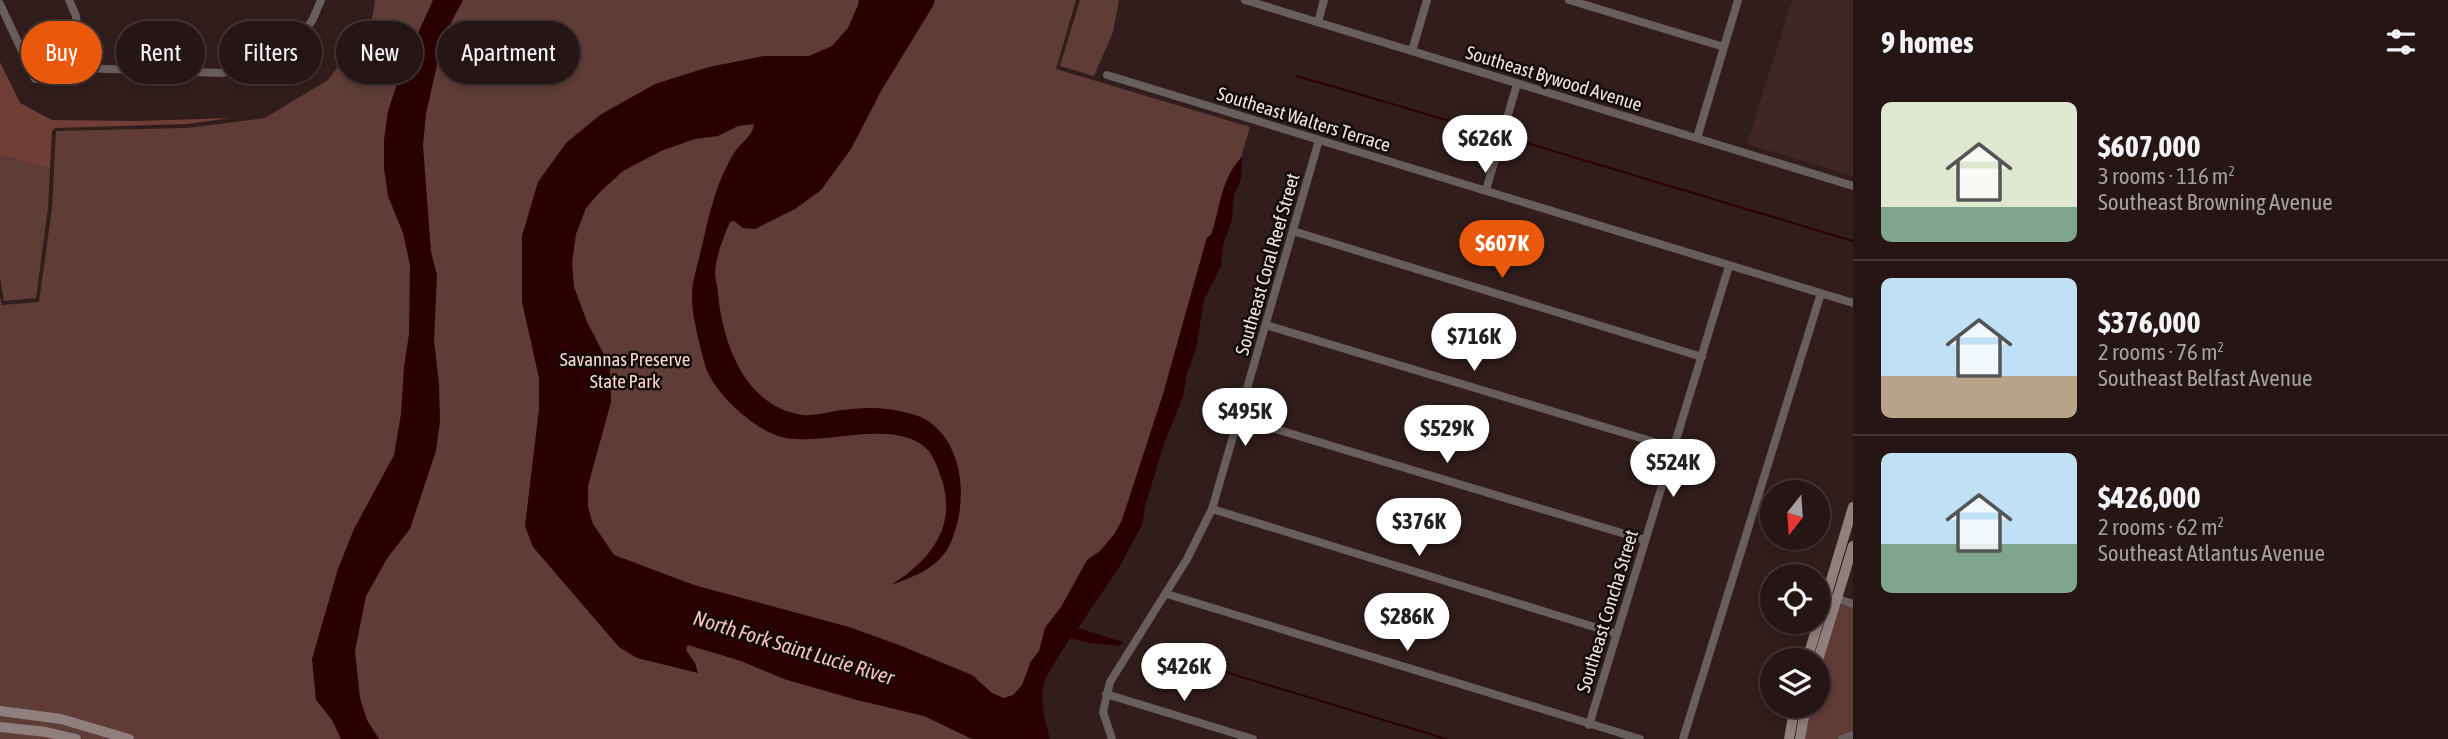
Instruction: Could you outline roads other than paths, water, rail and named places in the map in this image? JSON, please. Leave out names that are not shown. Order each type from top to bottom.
[{"type":"street","points":[[69,0],[76,21]]},
{"type":"street","points":[[102,69],[222,73],[251,67],[276,57],[296,44],[313,19],[321,0]]},
{"type":"street","name":"Southeast Bywood Avenue","points":[[1245,0],[1853,186]]},
{"type":"street","points":[[1318,22],[1324,0]]},
{"type":"street","points":[[1412,51],[1427,0]]},
{"type":"street","points":[[1569,0],[1724,47]]},
{"type":"street","points":[[1697,138],[1738,0]]},
{"type":"street","points":[[0,4],[21,49]]},
{"type":"street","name":"Southeast Walters Terrace","points":[[1108,75],[1853,303]]},
{"type":"street","points":[[1486,190],[1517,83]]},
{"type":"street","name":"Southeast Coral Reef Street","points":[[1106,694],[1110,682],[1167,594],[1212,509],[1319,140]]},
{"type":"street","points":[[1293,231],[1702,357]]},
{"type":"street","name":"Southeast Concha Street","points":[[1589,725],[1728,266]]},
{"type":"street","points":[[1683,739],[1821,293]]},
{"type":"street","points":[[1266,325],[1674,448]]},
{"type":"street","points":[[1239,418],[1645,540]]},
{"type":"street","points":[[1821,648],[1853,508]]},
{"type":"street","points":[[1212,509],[1617,634]]},
{"type":"street","points":[[1812,648],[1853,545]]},
{"type":"street","points":[[1167,594],[1640,739]]},
{"type":"street","points":[[1832,597],[1853,604]]},
{"type":"street","points":[[1112,739],[1103,712],[1106,694],[1253,739]]},
{"type":"street","points":[[0,711],[61,719],[129,739]]},
{"type":"street","points":[[1789,739],[1793,718]]},
{"type":"street","points":[[1800,739],[1804,718]]},
{"type":"street","points":[[0,727],[76,739]]},
{"type":"street","points":[[1842,739],[1853,735]]},
{"type":"water","points":[[433,0],[463,0],[452,21],[437,21],[437,65],[426,114],[423,145],[431,252],[437,275],[434,340],[440,421],[436,451],[410,529],[388,557],[366,596],[355,651],[360,698],[367,720],[379,739],[341,739],[332,720],[316,700],[312,659],[338,569],[354,529],[394,455],[409,334],[410,265],[403,233],[388,196],[384,140],[388,111],[397,84],[423,84],[423,22]]},
{"type":"water","name":"North Fork Saint Lucie River","points":[[859,0],[935,0],[881,91],[851,149],[821,190],[795,209],[755,229],[743,228],[734,221],[730,222],[720,247],[715,276],[721,313],[725,333],[741,370],[766,400],[783,410],[807,415],[861,408],[894,410],[922,418],[941,432],[957,463],[960,480],[959,516],[948,548],[930,567],[891,585],[918,565],[937,541],[943,528],[946,497],[933,458],[925,447],[909,438],[890,434],[808,439],[773,434],[734,407],[710,378],[693,312],[694,280],[720,182],[733,155],[749,136],[754,124],[738,126],[718,136],[695,139],[661,151],[623,171],[586,208],[576,234],[572,263],[574,287],[588,324],[609,364],[611,382],[611,402],[588,486],[588,507],[593,524],[614,555],[694,585],[849,627],[972,675],[992,693],[1004,698],[1013,695],[1022,685],[1031,661],[1039,651],[1045,628],[1061,607],[1087,560],[1100,551],[1122,520],[1163,394],[1207,237],[1211,235],[1229,175],[1242,157],[1241,179],[1234,195],[1232,219],[1223,245],[1221,266],[1204,300],[1196,349],[1187,373],[1183,397],[1164,444],[1142,525],[1120,566],[1078,628],[1123,642],[1120,646],[1070,638],[1047,676],[1042,695],[1050,739],[972,739],[924,716],[784,679],[741,661],[688,645],[686,650],[698,673],[637,658],[619,647],[533,547],[525,526],[539,409],[539,378],[522,302],[522,236],[538,182],[566,143],[600,115],[655,84],[709,67],[764,56],[809,56],[832,46],[848,28]]},
{"type":"waterway","points":[[1297,76],[1484,131]]},
{"type":"waterway","points":[[1513,139],[1853,241]]},
{"type":"waterway","points":[[1145,650],[1166,654],[1446,739]]},
{"type":"park label","name":"Savannas Preserve State Park","points":[[625,370]]}]
